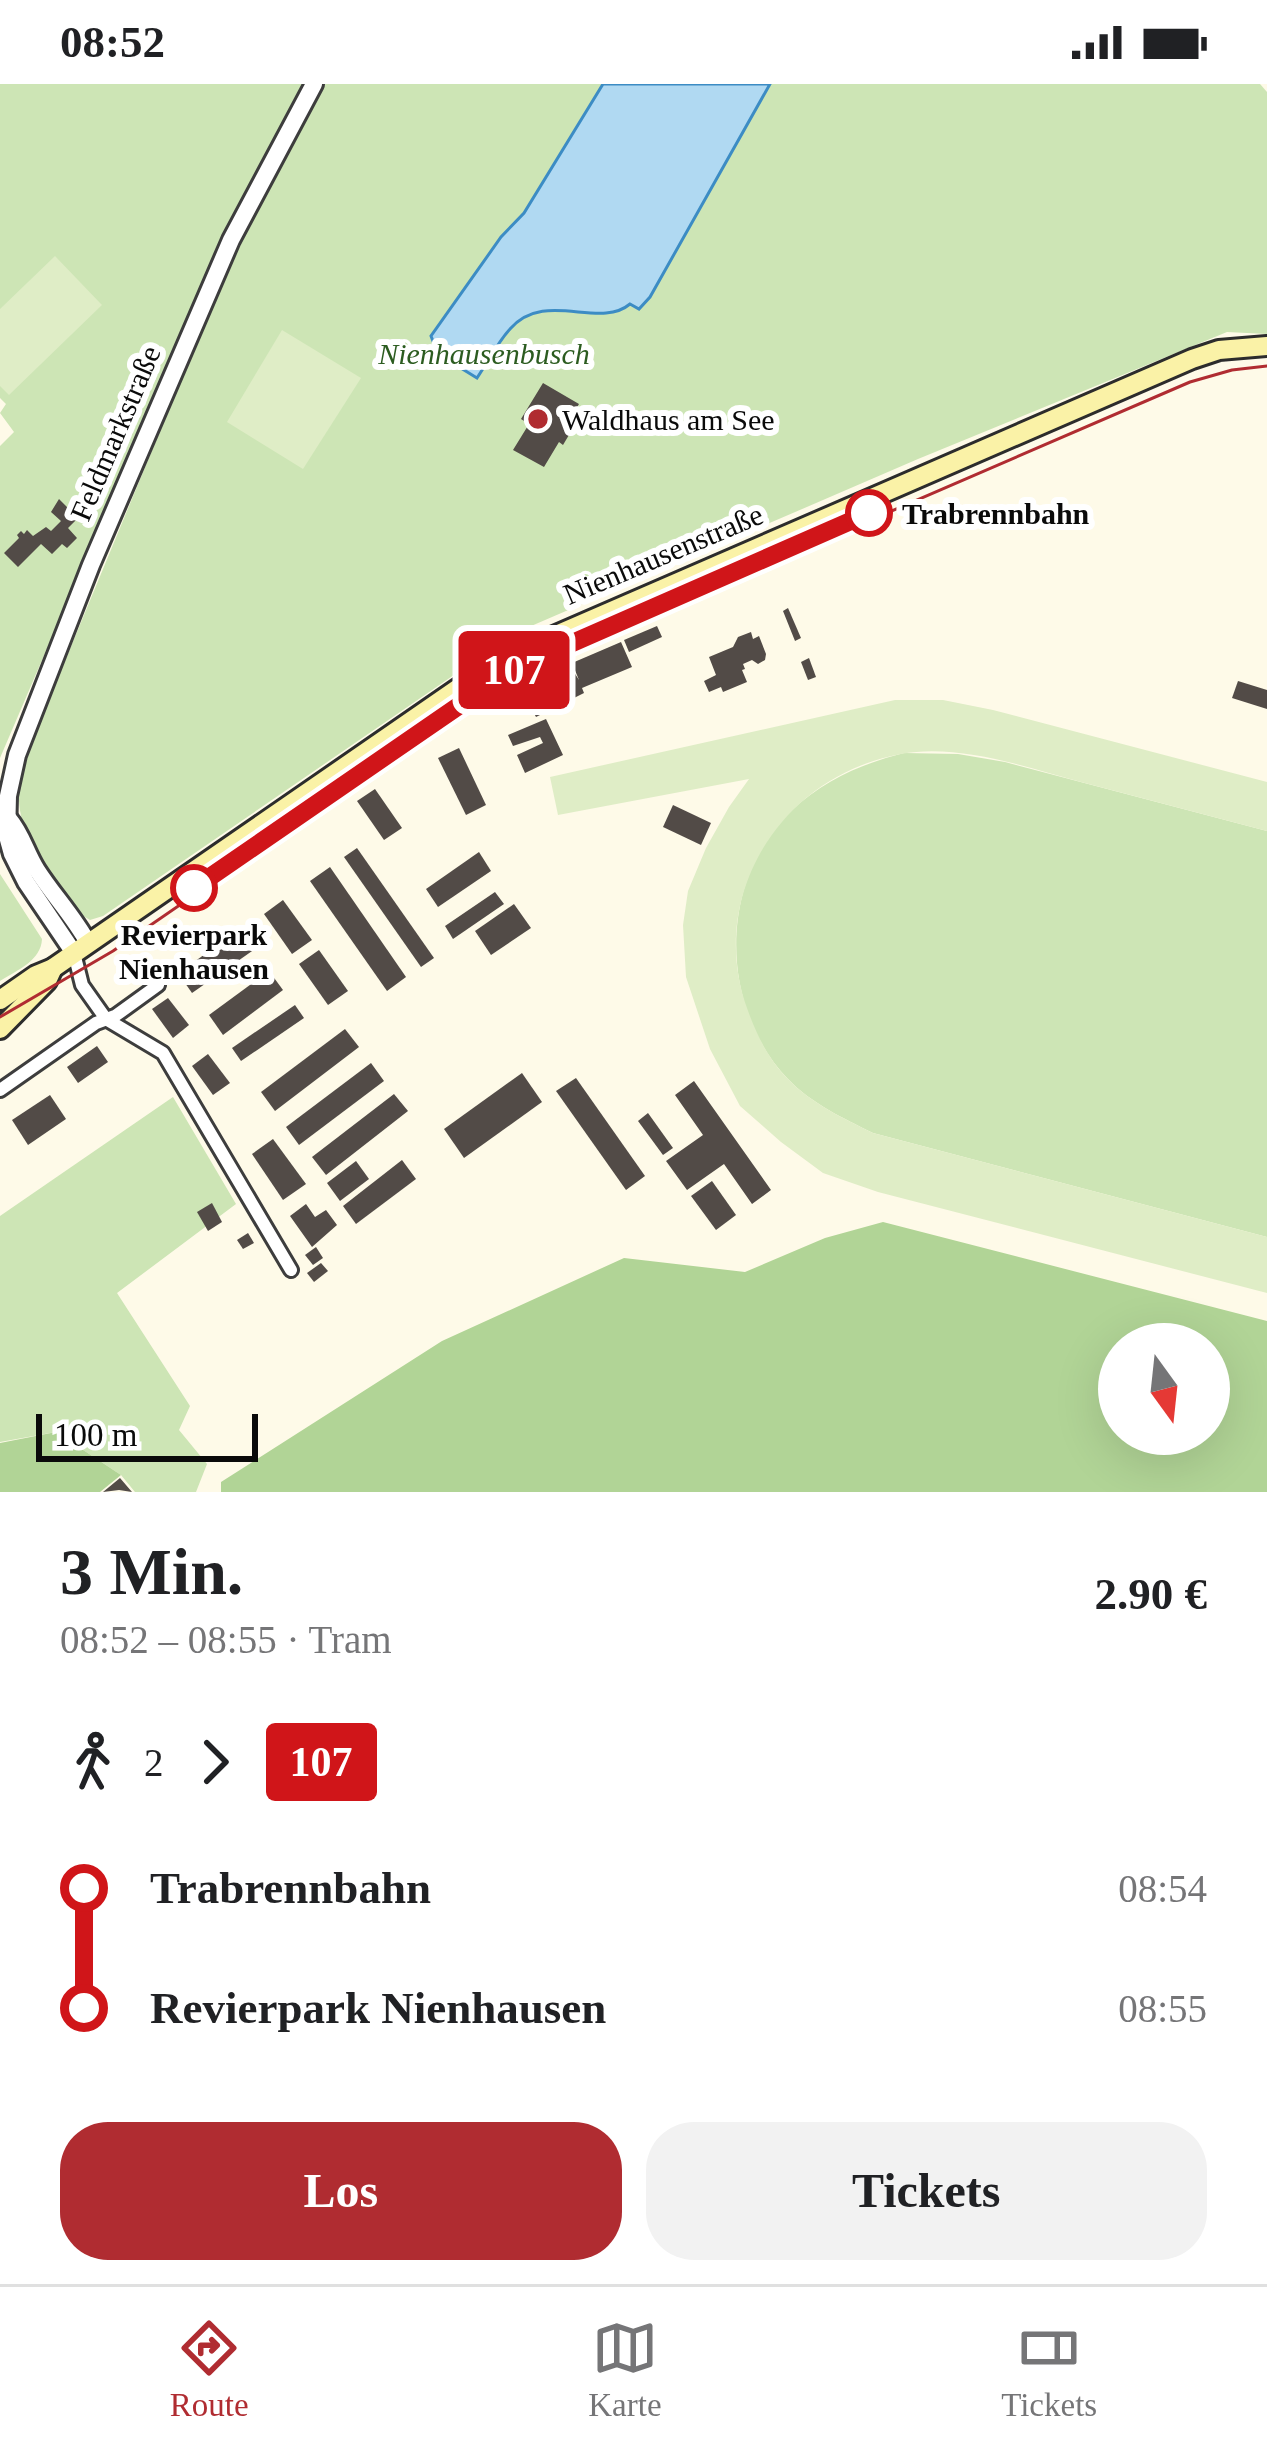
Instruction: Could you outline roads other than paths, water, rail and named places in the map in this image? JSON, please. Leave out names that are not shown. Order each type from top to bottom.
[{"type":"main road","name":"Nienhausenstraße","points":[[81,948],[517,652],[1192,359],[1219,350],[1267,346]]},
{"type":"main road","points":[[0,1000],[81,948]]},
{"type":"main road","points":[[0,1029],[35,995],[53,968]]},
{"type":"street","name":"Feldmarkstraße","points":[[81,948],[18,868],[8,836],[8,796],[17,755],[91,565],[231,240],[314,84]]},
{"type":"street","points":[[81,948],[82,985],[106,1019],[164,1053],[290,1270]]},
{"type":"street","points":[[0,1090],[158,985]]},
{"type":"water","points":[[603,84],[770,84],[639,309],[630,304],[603,313],[555,310],[524,318],[505,334],[477,378],[438,354],[431,336],[501,237],[524,213]]},
{"type":"tram line","points":[[0,1017],[113,951],[476,701],[540,663],[1190,382],[1267,366]]},
{"type":"tram line","name":"107","points":[[194,888],[529,662],[869,513]]},
{"type":"place","name":"Waldhaus am See","points":[[538,419]]},
{"type":"place","name":"Trabrennbahn","points":[[869,513]]},
{"type":"place","name":"Revierpark Nienhausen","points":[[194,888]]},
{"type":"park label","name":"Nienhausenbusch","points":[[484,353]]}]
